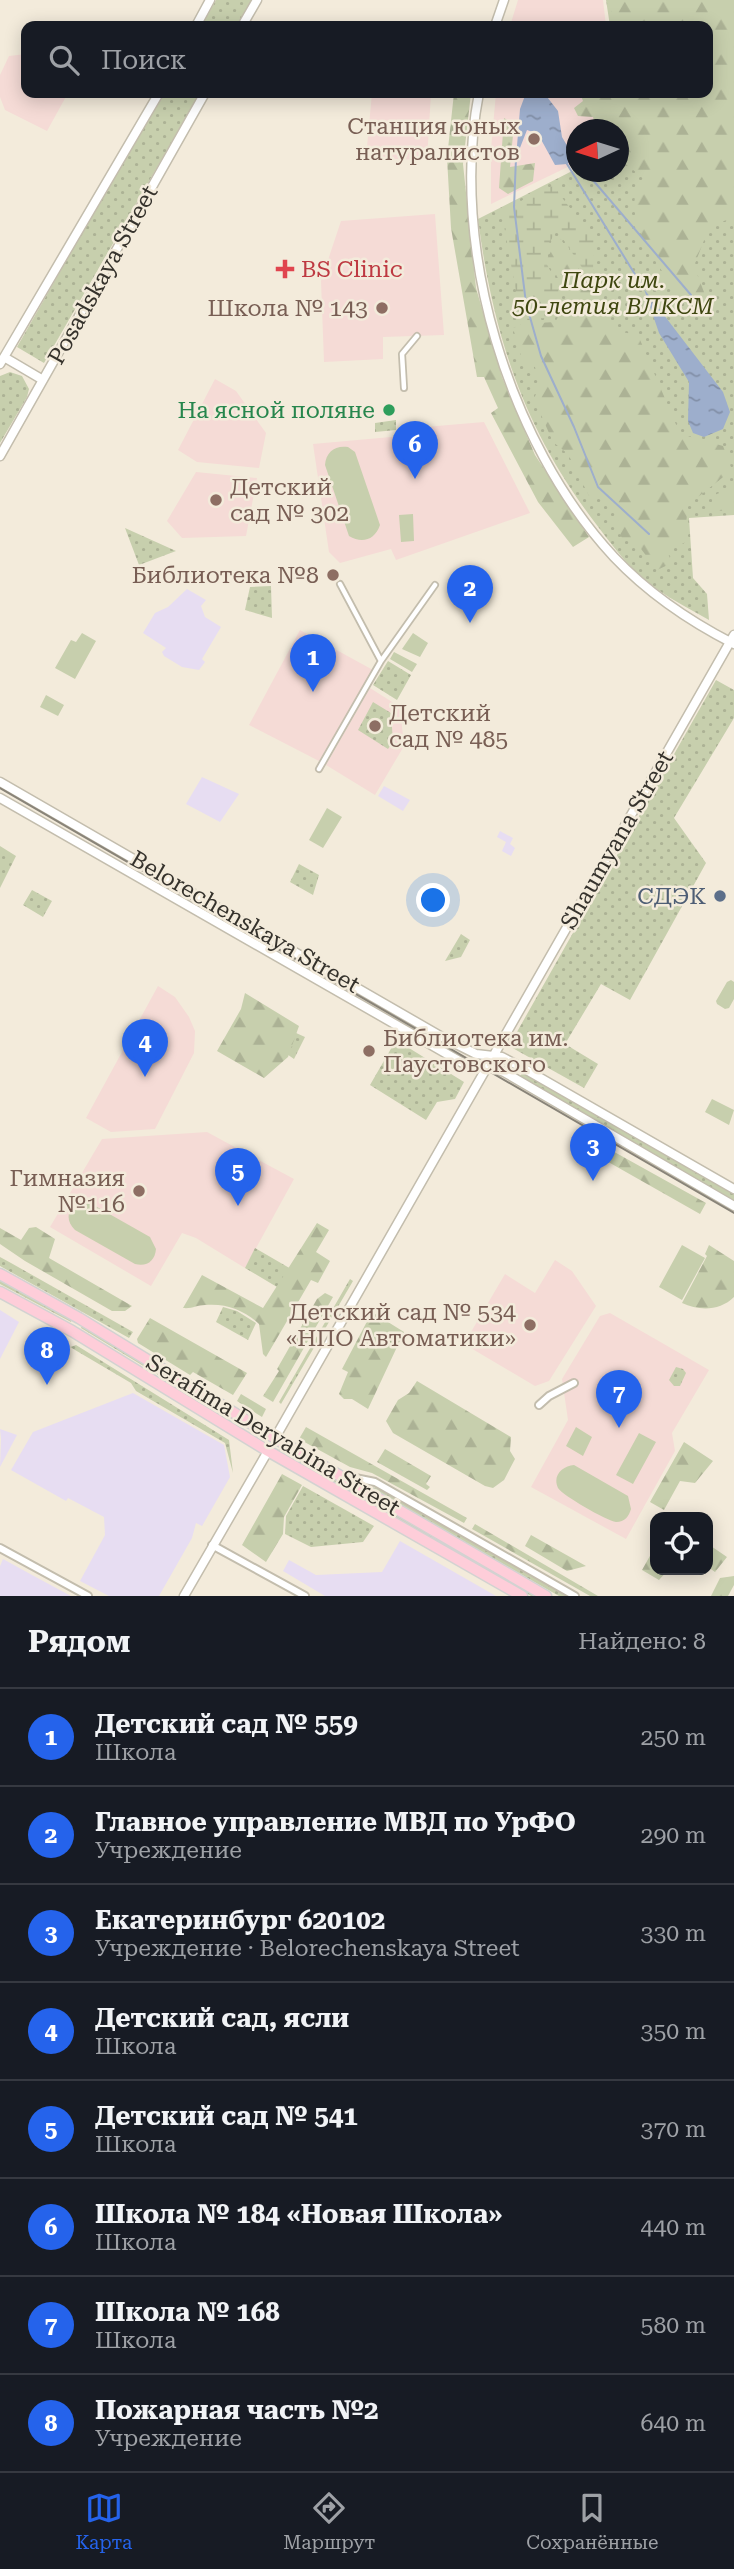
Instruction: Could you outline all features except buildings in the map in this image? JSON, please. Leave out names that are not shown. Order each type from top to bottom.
[{"type":"main road","name":"Serafima Deryabina Street","points":[[0,1274],[79,1318],[275,1438],[545,1596]]},
{"type":"main road","name":"Serafima Deryabina Street","points":[[0,1293],[72,1331],[268,1451],[522,1596]]},
{"type":"main road","points":[[268,1451],[275,1438]]},
{"type":"street","points":[[199,21],[210,0]]},
{"type":"street","points":[[245,21],[257,0]]},
{"type":"street","points":[[497,21],[504,0]]},
{"type":"street","name":"Posadskaya Street","points":[[1,359],[156,98]]},
{"type":"street","name":"Posadskaya Street","points":[[0,456],[202,98]]},
{"type":"street","points":[[275,1438],[733,640],[676,612],[615,559],[566,495],[541,453],[522,413],[496,334],[482,280],[476,242],[471,158],[478,98]]},
{"type":"street","points":[[404,388],[402,354],[417,336]]},
{"type":"street","points":[[1,359],[43,380]]},
{"type":"street","points":[[341,584],[381,661]]},
{"type":"street","points":[[319,769],[381,661],[435,585]]},
{"type":"street","points":[[0,798],[3,784]]},
{"type":"street","name":"Belorechenskaya Street","points":[[3,784],[442,1037],[475,1054],[502,1057],[734,1189]]},
{"type":"street","name":"Belorechenskaya Street","points":[[0,798],[468,1066],[487,1066],[504,1072],[734,1206]]},
{"type":"street","points":[[539,1405],[549,1396],[574,1383]]},
{"type":"street","points":[[184,1596],[268,1451]]},
{"type":"street","points":[[338,1474],[375,1482],[575,1596]]},
{"type":"street","points":[[212,1545],[305,1596]]},
{"type":"street","points":[[0,1548],[88,1596]]},
{"type":"shaded area","points":[[518,0],[603,0],[605,21],[512,21]]},
{"type":"shaded area","points":[[21,55],[21,98],[65,98],[47,131],[5,110],[0,97],[0,75],[9,56]]},
{"type":"shaded area","points":[[372,98],[431,98],[427,160],[366,158]]},
{"type":"shaded area","name":"Станция юных натуралистов","points":[[496,98],[614,98],[616,119],[566,119],[566,168],[491,204],[491,149]]},
{"type":"shaded area","name":"Школа № 143","points":[[435,214],[444,335],[383,337],[383,359],[324,362],[321,281],[341,221]]},
{"type":"shaded area","points":[[215,379],[236,391],[266,433],[259,468],[197,462],[178,450]]},
{"type":"shaded area","points":[[484,422],[530,513],[396,560],[391,549],[340,563],[329,552],[313,444],[413,435],[413,428]]},
{"type":"shaded area","name":"Детский сад № 302","points":[[196,472],[257,478],[246,536],[182,538],[167,521]]},
{"type":"shaded area","points":[[187,589],[206,600],[201,606],[205,617],[221,627],[202,659],[205,662],[199,670],[182,667],[164,656],[162,652],[166,648],[143,633],[155,613],[168,607]]},
{"type":"shaded area","points":[[300,630],[373,670],[319,761],[249,725]]},
{"type":"shaded area","name":"Детский сад № 485","points":[[370,688],[400,707],[404,746],[375,795],[326,765]]},
{"type":"shaded area","points":[[202,777],[239,794],[220,822],[186,804]]},
{"type":"shaded area","points":[[384,786],[410,800],[403,811],[378,796]]},
{"type":"shaded area","points":[[500,831],[513,838],[510,844],[515,848],[511,856],[502,851],[506,842],[497,837]]},
{"type":"shaded area","points":[[158,986],[175,997],[189,1017],[195,1031],[194,1053],[155,1129],[111,1132],[86,1118]]},
{"type":"shaded area","name":"Гимназия №116","points":[[207,1132],[294,1179],[245,1268],[196,1238],[182,1233],[151,1286],[50,1227],[102,1139]]},
{"type":"shaded area","name":"Детский сад № 534 «НПО Автоматики»","points":[[555,1260],[572,1271],[596,1306],[549,1381],[535,1386],[464,1344],[505,1274],[535,1293]]},
{"type":"shaded area","points":[[0,1310],[19,1322],[0,1359]]},
{"type":"shaded area","points":[[610,1313],[709,1370],[672,1433],[675,1451],[626,1539],[531,1487],[568,1420],[562,1379],[600,1316]]},
{"type":"shaded area","points":[[133,1393],[224,1445],[230,1477],[202,1526],[196,1523],[192,1538],[159,1596],[109,1596],[80,1581],[105,1535],[104,1517],[68,1498],[66,1501],[11,1470],[33,1432]]},
{"type":"shaded area","points":[[0,1429],[17,1435],[0,1467],[1,1439]]},
{"type":"shaded area","points":[[400,1541],[496,1596],[325,1596],[283,1571],[289,1560],[316,1575],[382,1572]]},
{"type":"shaded area","points":[[3,1559],[71,1596],[0,1596],[0,1566]]},
{"type":"green space","points":[[216,0],[253,0],[241,21],[204,21]]},
{"type":"green space","name":"Парк им. 50-летия ВЛКСМ","points":[[606,0],[734,0],[734,515],[689,518],[693,578],[707,594],[709,620],[664,594],[624,560],[571,489],[549,453],[531,417],[503,342],[484,262],[478,219],[566,174],[566,182],[629,182],[629,141],[700,98],[713,98],[713,21],[609,21]]},
{"type":"green space","points":[[609,0],[734,0],[734,218],[710,225],[694,266],[707,300],[693,311],[652,256],[637,224],[634,208],[636,193],[646,180],[629,167],[629,119],[578,116],[574,108],[583,101],[582,98],[713,98],[713,21],[613,21]]},
{"type":"green space","points":[[159,98],[197,98],[44,363],[17,347]]},
{"type":"green space","points":[[453,98],[470,98],[463,164],[476,288],[502,377],[535,455],[589,537],[573,547],[538,502],[491,413],[498,408],[484,377],[477,377],[451,228],[447,158]]},
{"type":"green space","points":[[504,118],[514,124],[510,167],[535,163],[533,181],[508,194],[499,188]]},
{"type":"green space","points":[[553,186],[594,239],[593,284],[557,230],[542,255],[562,293],[549,318],[521,319],[502,215],[528,196]]},
{"type":"green space","points":[[559,236],[616,331],[638,335],[680,434],[723,446],[732,470],[688,505],[684,543],[667,551],[672,563],[657,570],[635,541],[622,538],[615,526],[620,517],[600,497],[589,496],[568,454],[553,442],[534,399],[539,386],[535,367],[523,363],[513,328],[521,324],[555,322],[570,299],[547,259]]},
{"type":"green space","points":[[10,372],[22,376],[29,389],[0,443],[0,376]]},
{"type":"green space","points":[[396,420],[396,430],[375,432],[375,423]]},
{"type":"green space","points":[[348,447],[355,452],[380,525],[375,534],[363,540],[349,536],[325,465],[332,450]]},
{"type":"green space","points":[[734,484],[734,511],[713,511],[712,496]]},
{"type":"green space","points":[[413,514],[414,541],[401,542],[399,515]]},
{"type":"green space","points":[[125,528],[176,551],[139,565]]},
{"type":"green space","points":[[271,586],[272,618],[245,610],[250,587]]},
{"type":"green space","points":[[82,633],[96,641],[75,679],[55,668],[71,640],[76,642]]},
{"type":"green space","points":[[413,633],[428,643],[420,657],[402,649]]},
{"type":"green space","points":[[394,652],[417,664],[412,672],[390,659]]},
{"type":"green space","points":[[388,661],[411,675],[397,700],[373,685]]},
{"type":"green space","points":[[716,680],[734,690],[734,718],[674,818],[706,863],[630,1000],[601,984],[565,1044],[598,1064],[584,1088],[509,1046]]},
{"type":"green space","points":[[46,695],[64,705],[58,716],[40,707]]},
{"type":"green space","points":[[373,702],[391,713],[393,742],[388,749],[358,730]]},
{"type":"green space","points":[[327,808],[342,817],[323,848],[309,840]]},
{"type":"green space","points":[[0,846],[16,856],[0,888]]},
{"type":"green space","points":[[299,864],[319,875],[313,895],[290,882]]},
{"type":"green space","points":[[32,890],[52,901],[43,917],[23,905]]},
{"type":"green space","points":[[461,934],[470,940],[461,957],[445,961]]},
{"type":"green space","points":[[731,980],[734,982],[734,999],[729,1008],[725,1009],[716,1001]]},
{"type":"green space","points":[[245,993],[299,1026],[288,1057],[264,1078],[217,1051],[241,1009]]},
{"type":"green space","points":[[267,1020],[305,1037],[294,1059],[261,1036]]},
{"type":"green space","points":[[396,1040],[464,1082],[455,1099],[437,1102],[426,1120],[370,1085]]},
{"type":"green space","points":[[522,1073],[734,1194],[734,1201],[519,1078]]},
{"type":"green space","points":[[712,1099],[734,1110],[729,1125],[705,1112]]},
{"type":"green space","points":[[609,1149],[706,1203],[700,1214],[603,1159]]},
{"type":"green space","points":[[79,1202],[90,1203],[150,1237],[156,1249],[152,1260],[143,1265],[135,1264],[75,1230],[69,1215]]},
{"type":"green space","points":[[317,1223],[329,1230],[316,1252],[330,1261],[318,1283],[311,1280],[266,1357],[263,1354],[259,1324],[247,1315],[220,1305],[183,1308],[202,1275],[263,1308]]},
{"type":"green space","points":[[36,1227],[55,1239],[49,1258],[132,1306],[125,1311],[112,1311],[0,1244],[0,1228],[21,1240],[29,1228]]},
{"type":"green space","points":[[682,1245],[705,1258],[682,1300],[659,1287]]},
{"type":"green space","points":[[709,1245],[734,1261],[734,1297],[722,1305],[709,1308],[682,1303],[707,1256],[705,1254]]},
{"type":"green space","points":[[255,1248],[298,1273],[287,1293],[245,1268]]},
{"type":"green space","points":[[0,1257],[133,1332],[129,1338],[0,1266]]},
{"type":"green space","points":[[350,1279],[353,1281],[281,1404],[279,1402]]},
{"type":"green space","points":[[0,1280],[72,1319],[71,1322],[0,1284]]},
{"type":"green space","points":[[325,1293],[333,1297],[273,1402],[263,1396],[317,1299]]},
{"type":"green space","points":[[223,1307],[237,1311],[256,1323],[248,1340],[216,1322]]},
{"type":"green space","points":[[372,1312],[404,1332],[368,1409],[352,1399],[344,1399],[339,1394],[348,1372],[342,1369]]},
{"type":"green space","points":[[150,1318],[247,1373],[233,1395],[193,1372],[190,1375],[138,1343],[137,1339]]},
{"type":"green space","points":[[83,1326],[221,1409],[219,1412],[81,1328]]},
{"type":"green space","points":[[76,1345],[229,1440],[233,1473],[225,1443],[136,1391],[131,1383],[70,1347]]},
{"type":"green space","points":[[676,1367],[686,1373],[680,1386],[674,1386],[669,1380]]},
{"type":"green space","points":[[417,1381],[511,1437],[510,1451],[515,1459],[504,1480],[493,1488],[485,1486],[393,1433],[386,1421],[398,1400],[409,1393]]},
{"type":"green space","points":[[241,1394],[266,1409],[262,1417],[237,1401]]},
{"type":"green space","points":[[306,1427],[467,1518],[464,1523],[372,1473],[350,1467],[299,1439]]},
{"type":"green space","points":[[576,1427],[592,1437],[583,1456],[566,1446]]},
{"type":"green space","points":[[639,1433],[656,1442],[633,1484],[616,1475]]},
{"type":"green space","points":[[684,1442],[713,1461],[695,1483],[680,1481],[664,1510],[650,1502]]},
{"type":"green space","points":[[281,1447],[540,1596],[531,1596],[286,1455],[279,1450]]},
{"type":"green space","points":[[385,1449],[431,1476],[426,1484],[430,1487],[427,1490],[377,1462]]},
{"type":"green space","points":[[574,1465],[628,1496],[631,1509],[626,1518],[619,1522],[611,1521],[558,1488],[558,1475],[566,1467]]},
{"type":"green space","points":[[282,1474],[302,1485],[284,1517],[283,1534],[266,1562],[242,1545]]},
{"type":"green space","points":[[364,1485],[380,1489],[567,1596],[559,1596]]},
{"type":"green space","points":[[303,1486],[374,1526],[363,1542],[311,1547],[285,1534],[286,1516]]},
{"type":"green space","points":[[475,1524],[598,1596],[590,1596],[472,1529]]},
{"type":"green space","points":[[531,1535],[586,1566],[567,1571],[525,1546]]},
{"type":"green space","points":[[713,1547],[727,1557],[715,1572],[713,1571]]},
{"type":"green space","points":[[650,1556],[650,1575],[642,1570]]},
{"type":"green space","points":[[650,1575],[664,1575],[659,1580]]},
{"type":"green space","points":[[734,1576],[734,1585],[728,1596],[711,1596],[720,1578]]},
{"type":"water","points":[[524,98],[548,98],[558,111],[562,137],[566,144],[566,164],[555,165],[538,134],[527,130],[516,158],[520,109]]},
{"type":"water","points":[[644,289],[723,392],[730,412],[723,429],[704,437],[693,433],[688,421],[689,382],[659,333]]},
{"type":"waterway","points":[[516,158],[514,207],[526,303],[541,356],[598,487],[649,534]]},
{"type":"waterway","points":[[578,182],[644,289]]},
{"type":"waterway","points":[[595,182],[691,295]]},
{"type":"tram line","points":[[0,788],[734,1213]]},
{"type":"place","name":"Станция юных натуралистов","points":[[534,139]]},
{"type":"place","name":"BS Clinic","points":[[285,269]]},
{"type":"place","name":"Школа № 143","points":[[382,308]]},
{"type":"place","name":"На ясной поляне","points":[[389,410]]},
{"type":"place","name":"Школа № 184 «Новая Школа»","points":[[415,479]]},
{"type":"place","name":"Детский сад № 302","points":[[216,500]]},
{"type":"place","name":"Библиотека №8","points":[[333,575]]},
{"type":"place","name":"Главное управление МВД по УрФО","points":[[470,623]]},
{"type":"place","name":"Детский сад № 559","points":[[313,692]]},
{"type":"place","name":"Детский сад № 485","points":[[375,726]]},
{"type":"place","name":"СДЭК","points":[[720,896]]},
{"type":"place","name":"Библиотека им. Паустовского","points":[[369,1051]]},
{"type":"place","name":"Детский сад, ясли","points":[[145,1077]]},
{"type":"place","name":"Екатеринбург 620102","points":[[593,1181]]},
{"type":"place","name":"Гимназия №116","points":[[139,1191]]},
{"type":"place","name":"Детский сад № 541","points":[[238,1206]]},
{"type":"place","name":"Детский сад № 534 «НПО Автоматики»","points":[[530,1325]]},
{"type":"place","name":"Пожарная часть №2","points":[[47,1385]]},
{"type":"place","name":"Школа № 168","points":[[619,1428]]}]
